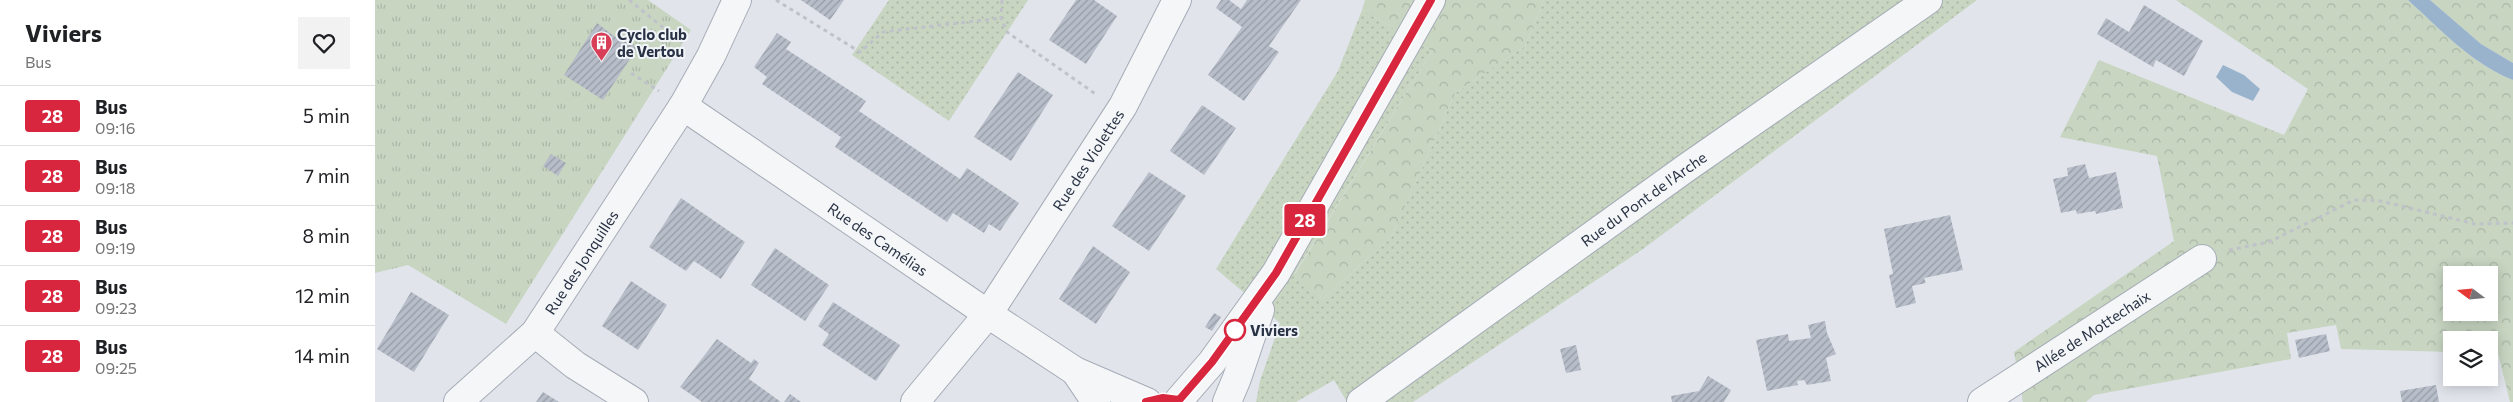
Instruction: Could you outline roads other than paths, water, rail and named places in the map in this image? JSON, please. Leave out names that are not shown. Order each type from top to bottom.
[{"type":"street","points":[[683,106],[711,56],[737,0]]},
{"type":"street","name":"Rue des Violettes","points":[[915,402],[988,314],[1123,106],[1177,0]]},
{"type":"street","points":[[1147,402],[1163,398],[1183,401],[1276,273],[1431,0]]},
{"type":"street","name":"Rue du Pont de l'Arche","points":[[1361,402],[1686,168],[1928,0]]},
{"type":"street","name":"Rue des Camélias","points":[[683,106],[988,314],[1075,371],[1147,402]]},
{"type":"street","name":"Rue des Jonquilles","points":[[458,402],[535,333],[683,106]]},
{"type":"street","name":"Allée de Mottechaix","points":[[1982,402],[2202,259]]},
{"type":"street","points":[[1227,402],[1253,328],[1276,273]]},
{"type":"street","points":[[535,333],[575,365],[634,402]]},
{"type":"street","name":"Rue des Camélias","points":[[1075,371],[1096,402]]},
{"type":"water","points":[[2408,0],[2430,0],[2481,44],[2513,63],[2513,80],[2484,65],[2470,55]]},
{"type":"water","points":[[2223,65],[2244,75],[2260,89],[2253,101],[2232,92],[2216,77]]},
{"type":"place","name":"Cyclo club de Vertou","points":[[601,62]]},
{"type":"place","name":"Viviers","points":[[1235,330]]}]
